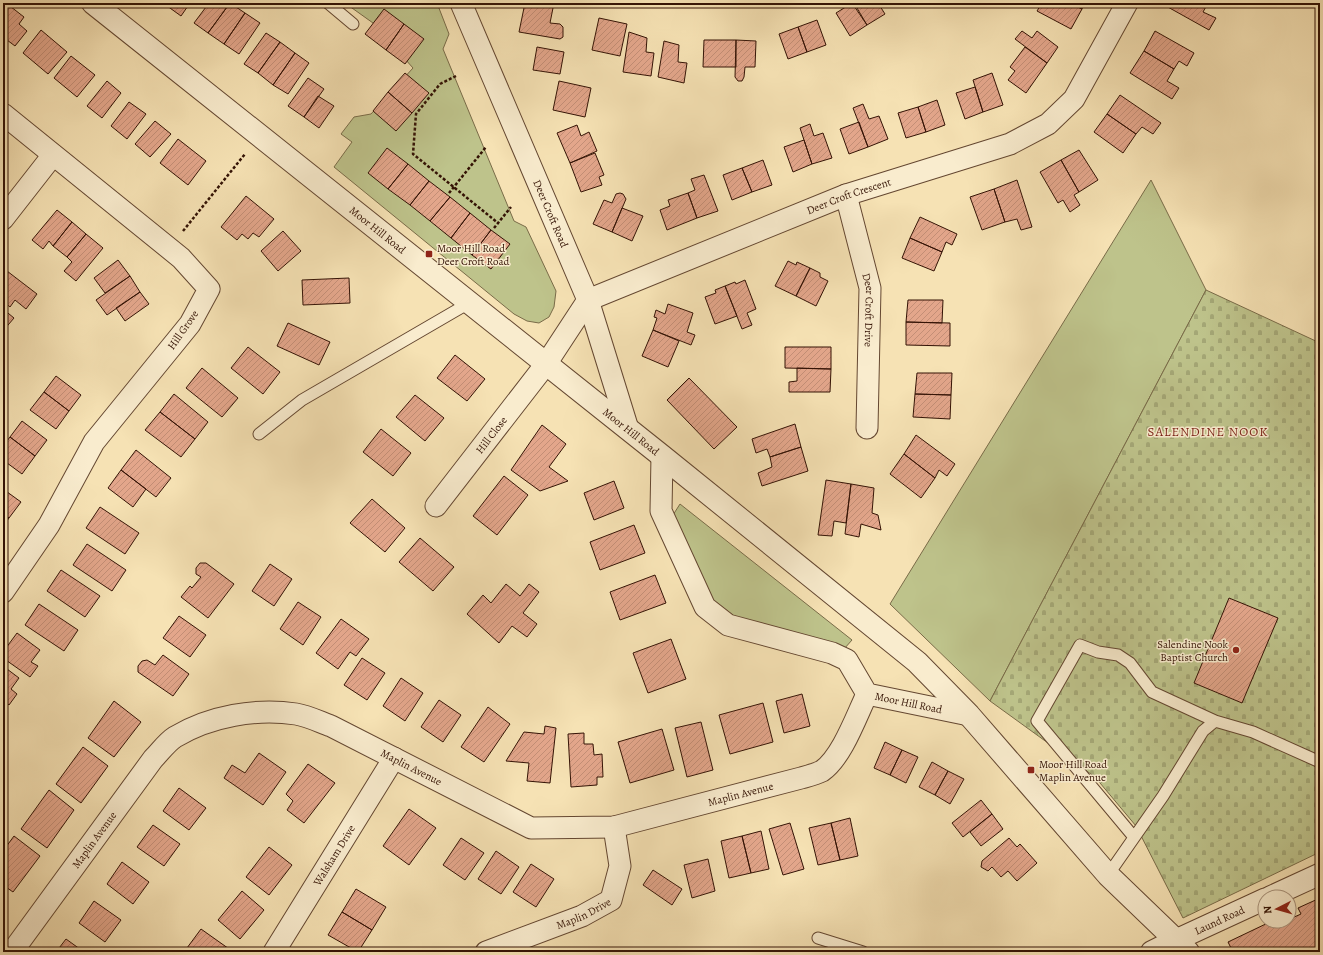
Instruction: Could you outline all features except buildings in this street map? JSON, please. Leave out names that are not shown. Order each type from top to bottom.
[{"type":"street","name":"Moor Hill Road","points":[[93,3],[662,456],[917,662],[969,715],[1108,875],[1181,946]]},
{"type":"street","name":"Deer Croft Road","points":[[461,3],[588,300],[628,429]]},
{"type":"street","name":"Deer Croft Crescent","points":[[588,300],[846,196],[1010,144],[1048,124],[1074,99],[1127,3]]},
{"type":"street","name":"Hill Grove","points":[[3,114],[181,258],[209,289],[190,324],[94,442],[49,525],[3,592]]},
{"type":"street","points":[[3,219],[53,155]]},
{"type":"street","name":"Deer Croft Drive","points":[[846,196],[870,288],[866,428]]},
{"type":"street","points":[[546,364],[588,300]]},
{"type":"street","name":"Hill Close","points":[[436,506],[546,364]]},
{"type":"street","name":"Moor Hill Road","points":[[662,456],[661,511],[705,607],[728,625],[832,653],[847,660],[867,694],[969,715]]},
{"type":"street","name":"Maplin Avenue","points":[[12,952],[153,759],[174,738],[197,727],[233,716],[271,712],[298,714],[331,726],[531,828],[614,827],[821,771],[833,760],[842,746],[867,694]]},
{"type":"street","name":"Walsham Drive","points":[[274,952],[394,758]]},
{"type":"street","name":"Maplin Drive","points":[[486,952],[582,916],[611,900],[620,866],[614,827]]},
{"type":"street","points":[[1287,889],[1320,874]]},
{"type":"street","name":"Laund Road","points":[[1152,952],[1181,946],[1257,903]]},
{"type":"lane","points":[[328,3],[353,24]]},
{"type":"lane","points":[[259,434],[302,400],[469,303]]},
{"type":"lane","points":[[1133,836],[1037,721],[1080,644],[1098,652],[1118,655],[1130,663],[1152,692],[1215,721],[1253,732],[1320,762]]},
{"type":"lane","points":[[1108,875],[1133,836],[1167,789],[1203,731],[1215,721]]},
{"type":"lane","points":[[818,938],[863,952]]},
{"type":"path","points":[[456,76],[440,84],[416,114],[413,154],[498,223]]},
{"type":"path","points":[[169,248],[260,136]]},
{"type":"path","points":[[449,193],[486,147]]},
{"type":"path","points":[[494,228],[511,207]]},
{"type":"green space","points":[[345,3],[437,3],[449,34],[443,49],[514,221],[526,227],[556,291],[554,307],[549,317],[539,323],[527,321],[514,314],[334,167],[352,142],[341,134],[354,117],[371,114],[413,68],[373,23]]},
{"type":"green space","points":[[1151,180],[1206,290],[990,701],[890,604]]},
{"type":"green space","points":[[1206,290],[1320,343],[1320,852],[1183,918],[1136,826],[1095,777],[990,701]]},
{"type":"green space","points":[[680,504],[852,640],[844,649],[734,616],[712,599],[673,515]]},
{"type":"place","name":"Moor Hill Road Deer Croft Road","points":[[429,254]]},
{"type":"place","name":"Salendine Nook Baptist Church","points":[[1236,650]]},
{"type":"place","name":"Moor Hill Road Maplin Avenue","points":[[1031,770]]},
{"type":"district","name":"SALENDINE NOOK","points":[[1208,431]]}]
